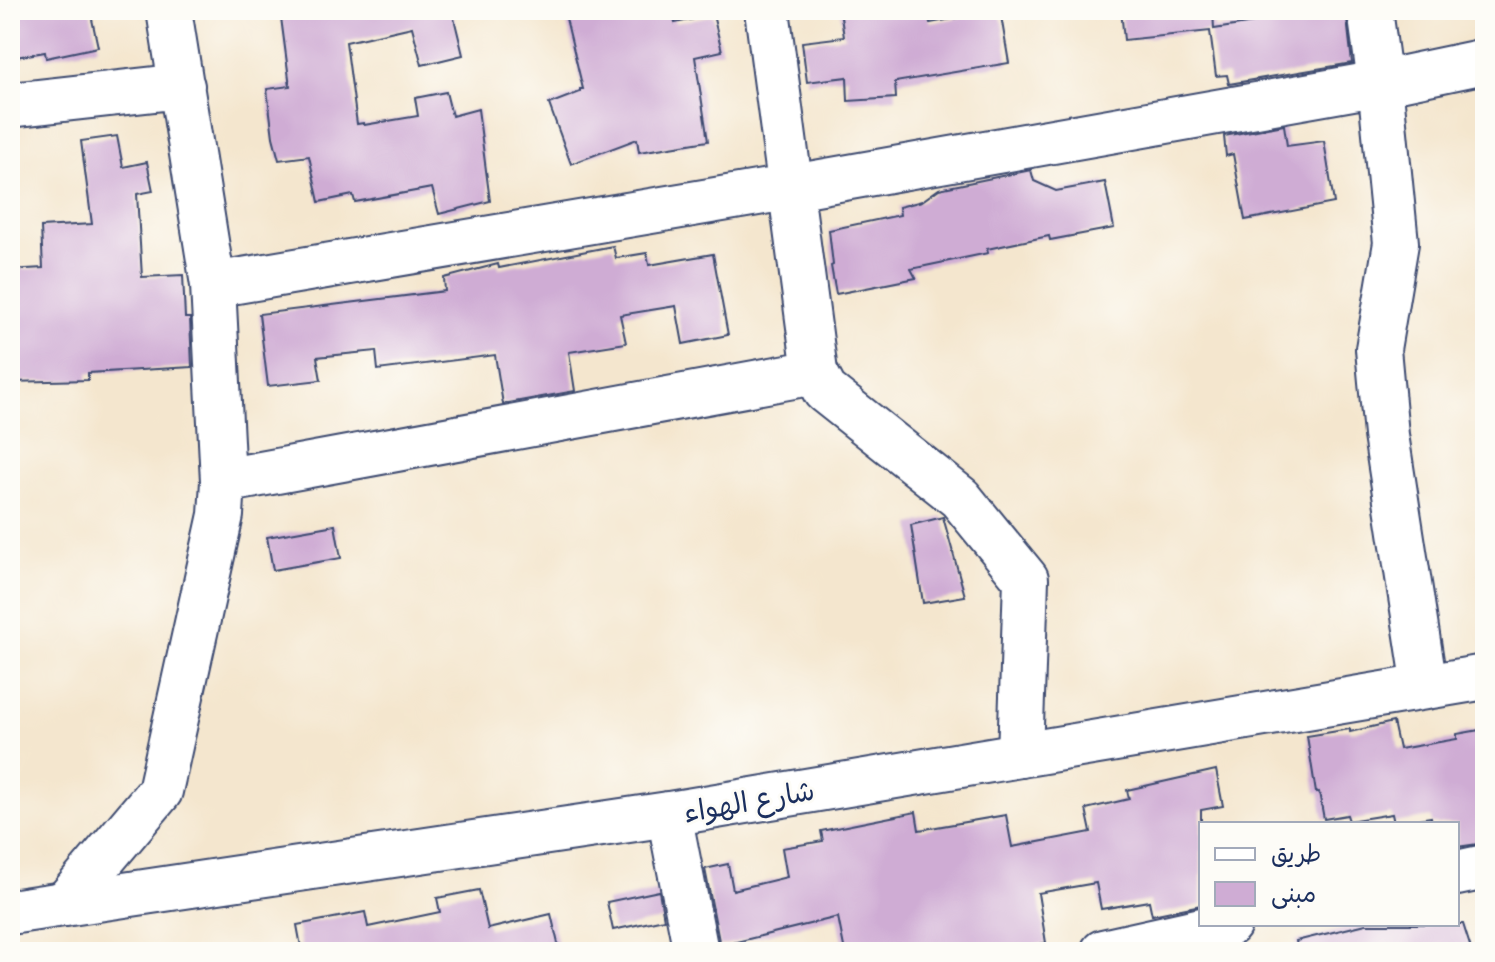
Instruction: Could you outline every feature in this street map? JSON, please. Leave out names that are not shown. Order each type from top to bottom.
[{"type":"street","points":[[65,904],[160,791],[221,515],[223,481],[213,285],[169,10]]},
{"type":"street","points":[[767,10],[793,187],[815,372],[825,391],[960,498],[1026,579],[1020,755]]},
{"type":"street","points":[[1370,10],[1396,243],[1378,349],[1386,435],[1425,687]]},
{"type":"street","points":[[213,285],[793,187],[1380,83],[1485,61]]},
{"type":"street","points":[[10,105],[182,86]]},
{"type":"street","points":[[223,481],[815,372]]},
{"type":"street","name":"شارع الهواء","points":[[10,912],[669,814],[1485,677]]},
{"type":"street","points":[[669,814],[696,952]]},
{"type":"street","points":[[1459,873],[1485,867]]},
{"type":"street","points":[[1103,952],[1220,926]]},
{"type":"building","points":[[10,10],[90,10],[98,47],[46,58],[45,52],[10,58]]},
{"type":"building","points":[[280,10],[452,10],[463,55],[422,65],[412,27],[346,42],[357,124],[418,116],[415,98],[446,92],[452,116],[478,109],[490,201],[439,214],[432,188],[355,202],[353,195],[319,202],[309,156],[279,160],[273,137],[267,89],[290,86]]},
{"type":"building","points":[[564,10],[672,10],[675,23],[713,15],[722,51],[695,57],[708,141],[639,152],[637,139],[571,164],[549,104],[583,89]]},
{"type":"building","points":[[840,10],[927,10],[930,23],[1000,10],[1009,63],[895,82],[896,98],[848,101],[847,77],[807,82],[802,42],[844,37]]},
{"type":"building","points":[[1121,10],[1213,10],[1214,29],[1254,23],[1253,10],[1346,10],[1352,63],[1229,84],[1227,75],[1216,76],[1210,31],[1124,40]]},
{"type":"building","points":[[1284,125],[1287,146],[1324,141],[1334,203],[1245,220],[1233,154],[1226,156],[1224,136]]},
{"type":"building","points":[[117,136],[123,167],[147,162],[153,191],[137,194],[142,277],[183,275],[185,318],[190,318],[192,367],[88,373],[88,380],[10,382],[10,270],[43,268],[41,227],[92,224],[81,141]]},
{"type":"building","points":[[1031,170],[1034,181],[1056,191],[1105,182],[1114,228],[1050,240],[1049,236],[987,249],[988,253],[911,269],[916,278],[836,294],[829,230],[900,215],[899,207],[922,201],[939,189]]},
{"type":"building","points":[[613,246],[616,258],[647,253],[649,265],[713,254],[728,335],[683,344],[676,306],[620,315],[626,343],[569,352],[575,391],[503,404],[495,355],[378,370],[376,351],[317,357],[321,380],[268,386],[259,314],[445,291],[444,278],[498,264],[499,268]]},
{"type":"building","points":[[943,517],[965,596],[923,603],[911,525]]},
{"type":"building","points":[[335,525],[341,558],[273,570],[267,537]]},
{"type":"building","points":[[1393,722],[1399,749],[1457,739],[1457,734],[1485,729],[1485,843],[1459,847],[1459,822],[1432,822],[1431,817],[1400,822],[1394,822],[1392,814],[1349,821],[1347,815],[1324,819],[1319,792],[1316,793],[1307,736],[1350,729],[1350,732]]},
{"type":"building","points":[[1216,770],[1223,806],[1201,810],[1199,905],[1152,915],[1149,901],[1101,909],[1096,883],[1038,893],[1046,943],[987,952],[845,952],[838,917],[720,946],[705,869],[728,864],[733,890],[787,877],[782,848],[823,841],[821,831],[916,812],[919,830],[1006,815],[1012,847],[1091,832],[1086,809],[1129,799],[1127,790]]},
{"type":"building","points":[[479,890],[488,929],[551,914],[560,952],[302,952],[297,925],[365,912],[368,927],[440,912],[437,898]]},
{"type":"building","points":[[659,891],[664,919],[613,930],[607,902]]},
{"type":"building","points":[[1463,924],[1472,952],[1298,952],[1296,941],[1358,926]]}]
